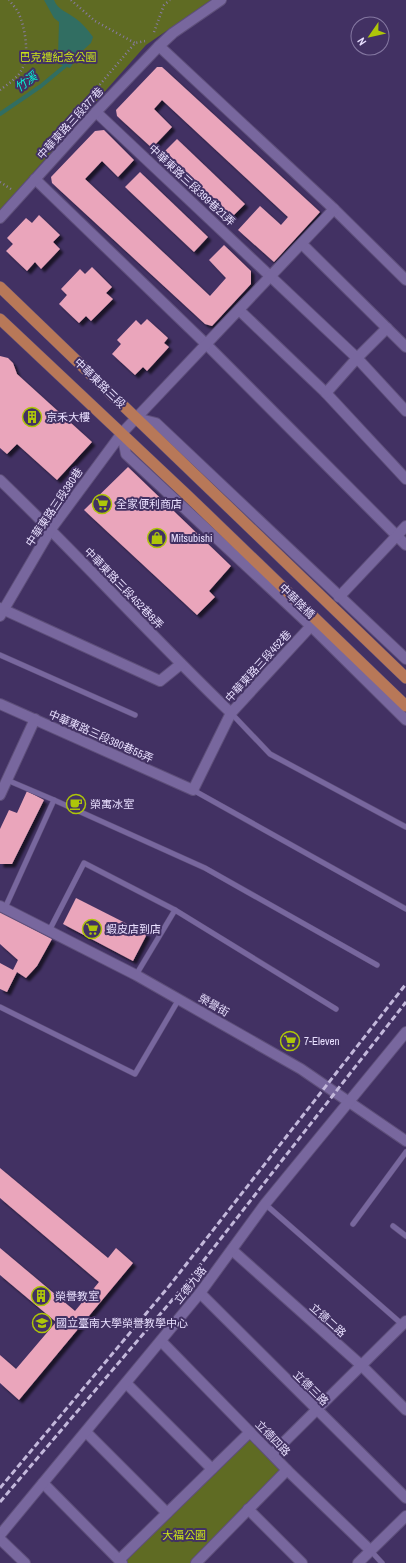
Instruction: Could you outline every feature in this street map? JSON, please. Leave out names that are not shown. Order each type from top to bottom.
[{"type":"main road","name":"中華東路三段","points":[[2,293],[200,479]]},
{"type":"main road","name":"中華東路三段","points":[[0,319],[189,497]]},
{"type":"main road","name":"中華陸橋","points":[[200,479],[406,678]]},
{"type":"main road","name":"中華陸橋","points":[[189,497],[406,706]]},
{"type":"street","name":"中華東路三段377巷","points":[[0,218],[96,112],[159,46],[173,33],[221,0]]},
{"type":"street","points":[[159,46],[334,209],[406,280]]},
{"type":"street","name":"中華東路三段399巷21弄","points":[[96,112],[357,358],[406,411]]},
{"type":"street","points":[[35,179],[206,344],[406,545]]},
{"type":"street","name":"中華東路三段380巷","points":[[1,611],[51,529],[122,434],[334,209]]},
{"type":"street","points":[[302,244],[406,347]]},
{"type":"street","points":[[240,310],[326,393],[406,479]]},
{"type":"street","points":[[326,393],[357,358],[387,328]]},
{"type":"street","points":[[136,418],[156,423],[406,659]]},
{"type":"street","points":[[122,434],[126,454],[311,626],[406,720]]},
{"type":"street","name":"中華東路三段452巷8弄","points":[[0,480],[51,529],[181,664],[231,713]]},
{"type":"street","points":[[339,597],[406,526]]},
{"type":"street","points":[[1,611],[160,681],[181,664]]},
{"type":"street","name":"中華東路三段452巷","points":[[192,790],[231,713],[311,626]]},
{"type":"street","name":"中華東路三段380巷55弄","points":[[0,704],[192,790]]},
{"type":"street","points":[[0,795],[35,719]]},
{"type":"street","name":"榮譽街","points":[[2,907],[136,975],[301,1069],[406,1140]]},
{"type":"street","name":"立德九路","points":[[0,1535],[200,1293],[265,1204],[406,1032]]},
{"type":"street","name":"立德二路","points":[[232,1250],[361,1365],[406,1410]]},
{"type":"street","name":"立德三路","points":[[200,1293],[406,1498]]},
{"type":"street","points":[[272,1454],[317,1411],[361,1365],[405,1325]]},
{"type":"street","name":"立德四路","points":[[161,1341],[287,1470],[370,1550]]},
{"type":"street","points":[[126,1383],[212,1469]]},
{"type":"street","points":[[86,1432],[167,1513]]},
{"type":"street","points":[[43,1483],[120,1562],[167,1513],[250,1432]]},
{"type":"street","points":[[203,1561],[248,1509],[287,1470]]},
{"type":"street","points":[[248,1509],[302,1563]]},
{"type":"street","points":[[358,1563],[406,1516]]},
{"type":"street","points":[[0,1539],[25,1563]]},
{"type":"lane","points":[[0,655],[135,715]]},
{"type":"lane","points":[[231,713],[270,754],[406,827]]},
{"type":"lane","points":[[7,780],[205,868],[377,965]]},
{"type":"lane","points":[[192,790],[406,909]]},
{"type":"lane","points":[[2,907],[54,800]]},
{"type":"lane","points":[[49,931],[84,863],[175,910],[336,1009]]},
{"type":"lane","points":[[136,975],[175,910]]},
{"type":"lane","points":[[0,1007],[135,1074],[179,999]]},
{"type":"lane","points":[[353,1224],[406,1152]]},
{"type":"lane","points":[[265,1204],[405,1325]]},
{"type":"lane","points":[[393,1226],[406,1236]]},
{"type":"lane","points":[[370,1550],[382,1563]]},
{"type":"path","points":[[0,90],[17,76],[23,69],[26,60],[26,35],[18,12],[9,0]]},
{"type":"path","points":[[71,0],[95,21],[135,43]]},
{"type":"path","points":[[154,32],[164,5],[170,0]]},
{"type":"path","points":[[42,153],[135,43],[145,41]]},
{"type":"path","points":[[0,182],[11,189]]},
{"type":"path","points":[[6,195],[16,183]]},
{"type":"green space","name":"巴克禮紀念公園","points":[[0,0],[211,0],[146,45],[0,210]]},
{"type":"green space","name":"大福公園","points":[[250,1432],[287,1470],[195,1563],[121,1563]]},
{"type":"shaded area","points":[[44,0],[54,0],[60,9],[80,22],[93,37],[91,43],[80,53],[70,68],[59,64],[59,22],[54,18]]},
{"type":"building","points":[[157,67],[162,67],[320,212],[274,262],[238,230],[260,206],[281,225],[288,217],[162,100],[154,109],[172,127],[152,148],[117,116],[116,110]]},
{"type":"building","points":[[104,130],[134,160],[118,177],[102,161],[85,179],[210,296],[226,278],[209,260],[224,245],[251,271],[251,284],[212,326],[205,324],[52,183],[51,177],[95,131]]},
{"type":"building","points":[[177,139],[245,204],[230,219],[162,154]]},
{"type":"building","points":[[140,172],[208,237],[194,252],[125,187]]},
{"type":"building","points":[[39,215],[60,235],[53,242],[60,249],[41,269],[35,262],[27,271],[6,251],[13,244],[7,238],[26,218],[32,223]]},
{"type":"building","points":[[92,267],[112,287],[106,293],[113,299],[91,321],[86,316],[79,323],[59,304],[67,295],[61,289],[80,269],[85,274]]},
{"type":"building","points":[[147,319],[168,338],[164,343],[169,347],[147,371],[143,367],[135,375],[112,354],[121,344],[117,340],[136,320],[141,325]]},
{"type":"building","name":"京禾大樓","points":[[0,356],[8,358],[13,363],[17,374],[92,442],[57,480],[17,444],[7,454],[0,448]]},
{"type":"building","points":[[128,467],[231,566],[209,591],[215,597],[197,615],[84,510]]},
{"type":"building","points":[[27,791],[44,800],[12,864],[0,864],[0,829],[9,810],[17,813]]},
{"type":"building","points":[[76,898],[147,934],[133,961],[63,924]]},
{"type":"building","points":[[0,912],[52,939],[37,966],[26,978],[17,972],[7,992],[0,989],[0,963],[13,970],[18,960],[0,944]]},
{"type":"building","name":"榮譽教室","points":[[0,1168],[108,1258],[116,1248],[133,1263],[19,1400],[0,1383],[0,1355],[16,1369],[56,1322],[0,1275],[0,1248],[75,1311],[99,1282],[0,1198]]},
{"type":"waterway","name":"竹溪","points":[[0,114],[41,86],[65,66]]},
{"type":"railway","points":[[0,1488],[170,1285],[406,984]]},
{"type":"railway","points":[[0,1502],[179,1292],[406,1002]]},
{"type":"place","name":"京禾大樓","points":[[32,417]]},
{"type":"place","name":"全家便利商店","points":[[102,504]]},
{"type":"place","name":"Mitsubishi","points":[[157,538]]},
{"type":"place","name":"榮寓冰室","points":[[76,804]]},
{"type":"place","name":"蝦皮店到店","points":[[92,929]]},
{"type":"place","name":"7-Eleven","points":[[290,1041]]},
{"type":"place","name":"榮譽教室","points":[[41,1296]]},
{"type":"place","name":"國立臺南大學榮譽教學中心","points":[[42,1323]]}]
